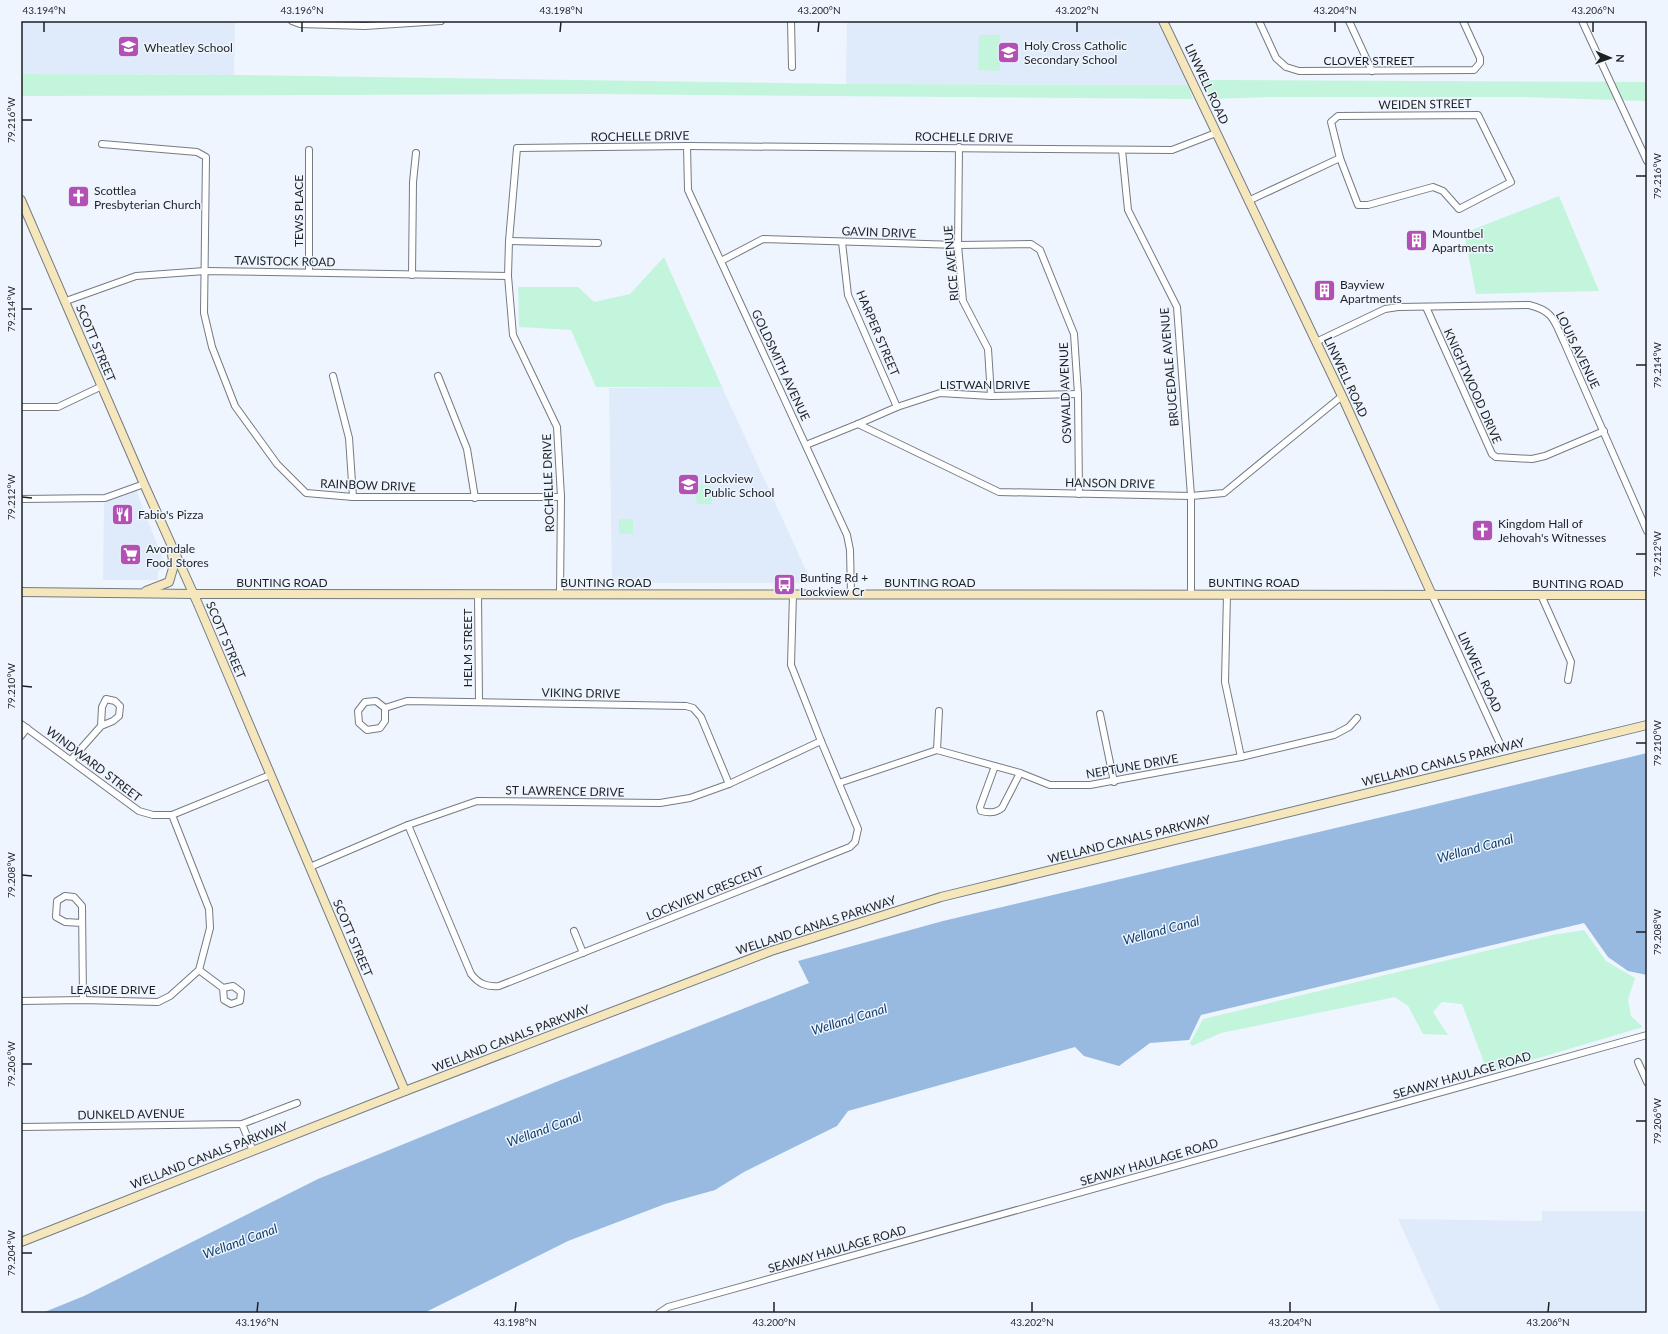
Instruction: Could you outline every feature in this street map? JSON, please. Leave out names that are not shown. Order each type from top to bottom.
[{"type":"main road","name":"LINWELL ROAD","points":[[1164,21],[1248,201],[1342,396],[1432,595]]},
{"type":"main road","name":"SCOTT STREET","points":[[21,200],[144,484],[194,594],[405,1091]]},
{"type":"main road","points":[[144,592],[169,582],[172,574],[174,565],[166,533]]},
{"type":"main road","name":"BUNTING ROAD","points":[[21,592],[144,592],[194,594],[1647,595]]},
{"type":"main road","name":"WELLAND CANALS PARKWAY","points":[[21,1242],[405,1091],[770,951],[941,897],[1647,725]]},
{"type":"street","points":[[292,21],[300,24],[441,21]]},
{"type":"street","points":[[791,21],[792,67]]},
{"type":"street","name":"CLOVER STREET","points":[[1259,21],[1276,58],[1286,67],[1299,71],[1474,70],[1480,63],[1480,58],[1463,21]]},
{"type":"street","points":[[1349,21],[1372,71]]},
{"type":"street","points":[[1582,21],[1647,161]]},
{"type":"street","name":"WEIDEN STREET","points":[[1478,115],[1511,182],[1459,209],[1443,191],[1433,187],[1368,205],[1358,205],[1340,158],[1331,122],[1338,116],[1478,115]]},
{"type":"street","name":"ROCHELLE DRIVE","points":[[560,594],[561,497],[557,427],[513,335],[508,276],[509,241],[517,148],[687,146],[959,147],[1172,150],[1216,133]]},
{"type":"street","name":"RAINBOW DRIVE","points":[[102,144],[196,152],[206,157],[204,313],[212,347],[235,406],[277,464],[306,493],[353,497],[561,497]]},
{"type":"street","name":"GOLDSMITH AVENUE","points":[[687,146],[688,190],[847,536],[850,550],[851,594]]},
{"type":"street","name":"RICE AVENUE","points":[[959,147],[958,245],[963,301],[988,349],[992,396]]},
{"type":"street","name":"TEWS PLACE","points":[[308,272],[309,150]]},
{"type":"street","name":"BRUCEDALE AVENUE","points":[[1122,150],[1128,210],[1177,307],[1191,496],[1191,594]]},
{"type":"street","points":[[412,275],[412,182],[416,153]]},
{"type":"street","points":[[1248,201],[1340,158]]},
{"type":"street","name":"GAVIN DRIVE","points":[[721,261],[763,239],[958,245],[1031,244],[1040,250]]},
{"type":"street","points":[[509,241],[598,243]]},
{"type":"street","name":"HARPER STREET","points":[[842,242],[848,295],[897,407]]},
{"type":"street","name":"OSWALD AVENUE","points":[[1040,250],[1074,334],[1078,394],[1079,494]]},
{"type":"street","name":"TAVISTOCK ROAD","points":[[66,301],[136,276],[205,271],[508,276]]},
{"type":"street","name":"LOUIS AVENUE","points":[[1316,342],[1385,309],[1398,307],[1529,305],[1542,308],[1550,314],[1604,431],[1647,531]]},
{"type":"street","name":"KNIGHTWOOD DRIVE","points":[[1426,306],[1492,454],[1496,457],[1532,459],[1545,456],[1604,431]]},
{"type":"street","points":[[333,376],[349,438],[353,497]]},
{"type":"street","points":[[438,376],[467,449],[475,498]]},
{"type":"street","points":[[21,407],[58,407],[102,386]]},
{"type":"street","name":"LISTWAN DRIVE","points":[[806,445],[897,407],[940,393],[992,396],[1078,394]]},
{"type":"street","name":"HANSON DRIVE","points":[[858,424],[999,492],[1191,496],[1224,493],[1342,396]]},
{"type":"street","points":[[21,499],[105,498],[144,484]]},
{"type":"street","name":"HELM STREET","points":[[478,594],[478,702]]},
{"type":"street","name":"LOCKVIEW CRESCENT","points":[[408,825],[471,974],[478,982],[492,987],[499,986],[850,848],[855,842],[858,829],[791,665],[793,594]]},
{"type":"street","points":[[1227,594],[1226,682],[1241,757]]},
{"type":"street","name":"LINWELL ROAD","points":[[1432,595],[1501,746]]},
{"type":"street","points":[[1541,595],[1571,662],[1568,680]]},
{"type":"street","points":[[376,701],[385,708],[385,721],[380,728],[367,730],[359,723],[358,711],[365,702],[376,701]]},
{"type":"street","name":"VIKING DRIVE","points":[[385,708],[406,702],[686,706],[693,708],[701,717],[729,784]]},
{"type":"street","points":[[839,783],[937,750],[939,711]]},
{"type":"street","points":[[1100,714],[1114,782]]},
{"type":"street","name":"NEPTUNE DRIVE","points":[[937,750],[1020,773],[1050,785],[1090,785],[1114,782],[1241,757],[1334,735],[1349,726],[1357,718]]},
{"type":"street","name":"WINDWARD STREET","points":[[21,724],[138,811],[153,815],[172,815],[270,775]]},
{"type":"street","points":[[71,760],[101,726]]},
{"type":"street","points":[[21,736],[27,728]]},
{"type":"street","name":"ST LAWRENCE DRIVE","points":[[310,867],[408,825],[476,801],[660,803],[690,798],[729,784],[821,741]]},
{"type":"street","points":[[995,766],[980,807],[981,811],[998,812],[1002,808],[1020,773]]},
{"type":"street","points":[[172,815],[209,909],[210,928],[199,970],[223,988]]},
{"type":"street","points":[[82,923],[65,922],[56,917],[57,901],[65,896],[74,896],[82,906],[83,1000]]},
{"type":"street","points":[[574,931],[583,953]]},
{"type":"street","name":"LEASIDE DRIVE","points":[[21,1001],[83,1000],[158,1002],[170,996],[199,970]]},
{"type":"street","name":"SEAWAY HAULAGE ROAD","points":[[659,1313],[668,1307],[1647,1035]]},
{"type":"street","points":[[1638,1062],[1647,1082]]},
{"type":"street","name":"DUNKELD AVENUE","points":[[21,1127],[242,1124],[297,1103]]},
{"type":"street","points":[[242,1124],[253,1151]]},
{"type":"shaded area","name":"Wheatley School","points":[[21,21],[235,21],[234,75],[21,74]]},
{"type":"shaded area","name":"Holy Cross Catholic Secondary School","points":[[847,21],[1157,21],[1188,85],[846,84]]},
{"type":"shaded area","name":"Lockview Public School","points":[[722,387],[812,583],[612,583],[609,388]]},
{"type":"shaded area","points":[[136,490],[166,567],[158,571],[158,580],[103,580],[104,503]]},
{"type":"shaded area","points":[[1542,1211],[1647,1211],[1647,1313],[1441,1313],[1398,1219],[1542,1221]]},
{"type":"green space","points":[[979,35],[1000,35],[1000,71],[978,70]]},
{"type":"green space","points":[[21,74],[234,75],[846,84],[1188,85],[1193,99],[590,94],[21,96]]},
{"type":"green space","points":[[1200,80],[1647,82],[1647,101],[1521,97],[1275,97],[1209,99]]},
{"type":"green space","points":[[1559,196],[1599,291],[1476,294],[1464,233]]},
{"type":"green space","points":[[664,257],[722,387],[596,387],[571,330],[519,327],[518,287],[578,287],[594,302],[630,294]]},
{"type":"green space","points":[[697,485],[711,486],[712,504],[696,504],[695,489],[697,489]]},
{"type":"green space","points":[[619,519],[633,519],[633,534],[619,534]]},
{"type":"green space","points":[[1584,930],[1606,961],[1635,978],[1628,1000],[1631,1016],[1643,1027],[1488,1073],[1462,1004],[1442,1002],[1433,1012],[1448,1035],[1423,1034],[1408,1006],[1395,997],[1221,1033],[1192,1046],[1190,1043],[1203,1019],[1552,935]]},
{"type":"water","name":"Welland Canal","points":[[1647,753],[1647,975],[1628,971],[1608,957],[1584,923],[1201,1015],[1189,1040],[1150,1043],[1119,1066],[1084,1056],[1075,1047],[848,1111],[837,1126],[744,1172],[715,1190],[665,1204],[568,1241],[424,1313],[42,1313],[84,1296],[318,1179],[561,1080],[809,983],[798,961],[943,921]]},
{"type":"place","name":"Wheatley School","points":[[128,47]]},
{"type":"place","name":"Holy Cross Catholic Secondary School","points":[[1009,52]]},
{"type":"place","name":"Scottlea Presbyterian Church","points":[[78,197]]},
{"type":"place","name":"Mountbel Apartments","points":[[1417,240]]},
{"type":"place","name":"Bayview Apartments","points":[[1324,291]]},
{"type":"place","name":"Lockview Public School","points":[[689,485]]},
{"type":"place","name":"Fabio's Pizza","points":[[122,514]]},
{"type":"place","name":"Kingdom Hall of Jehovah's Witnesses","points":[[1483,530]]},
{"type":"place","name":"Avondale Food Stores","points":[[130,555]]},
{"type":"place","name":"Bunting Rd + Lockview Cr","points":[[785,584]]}]
